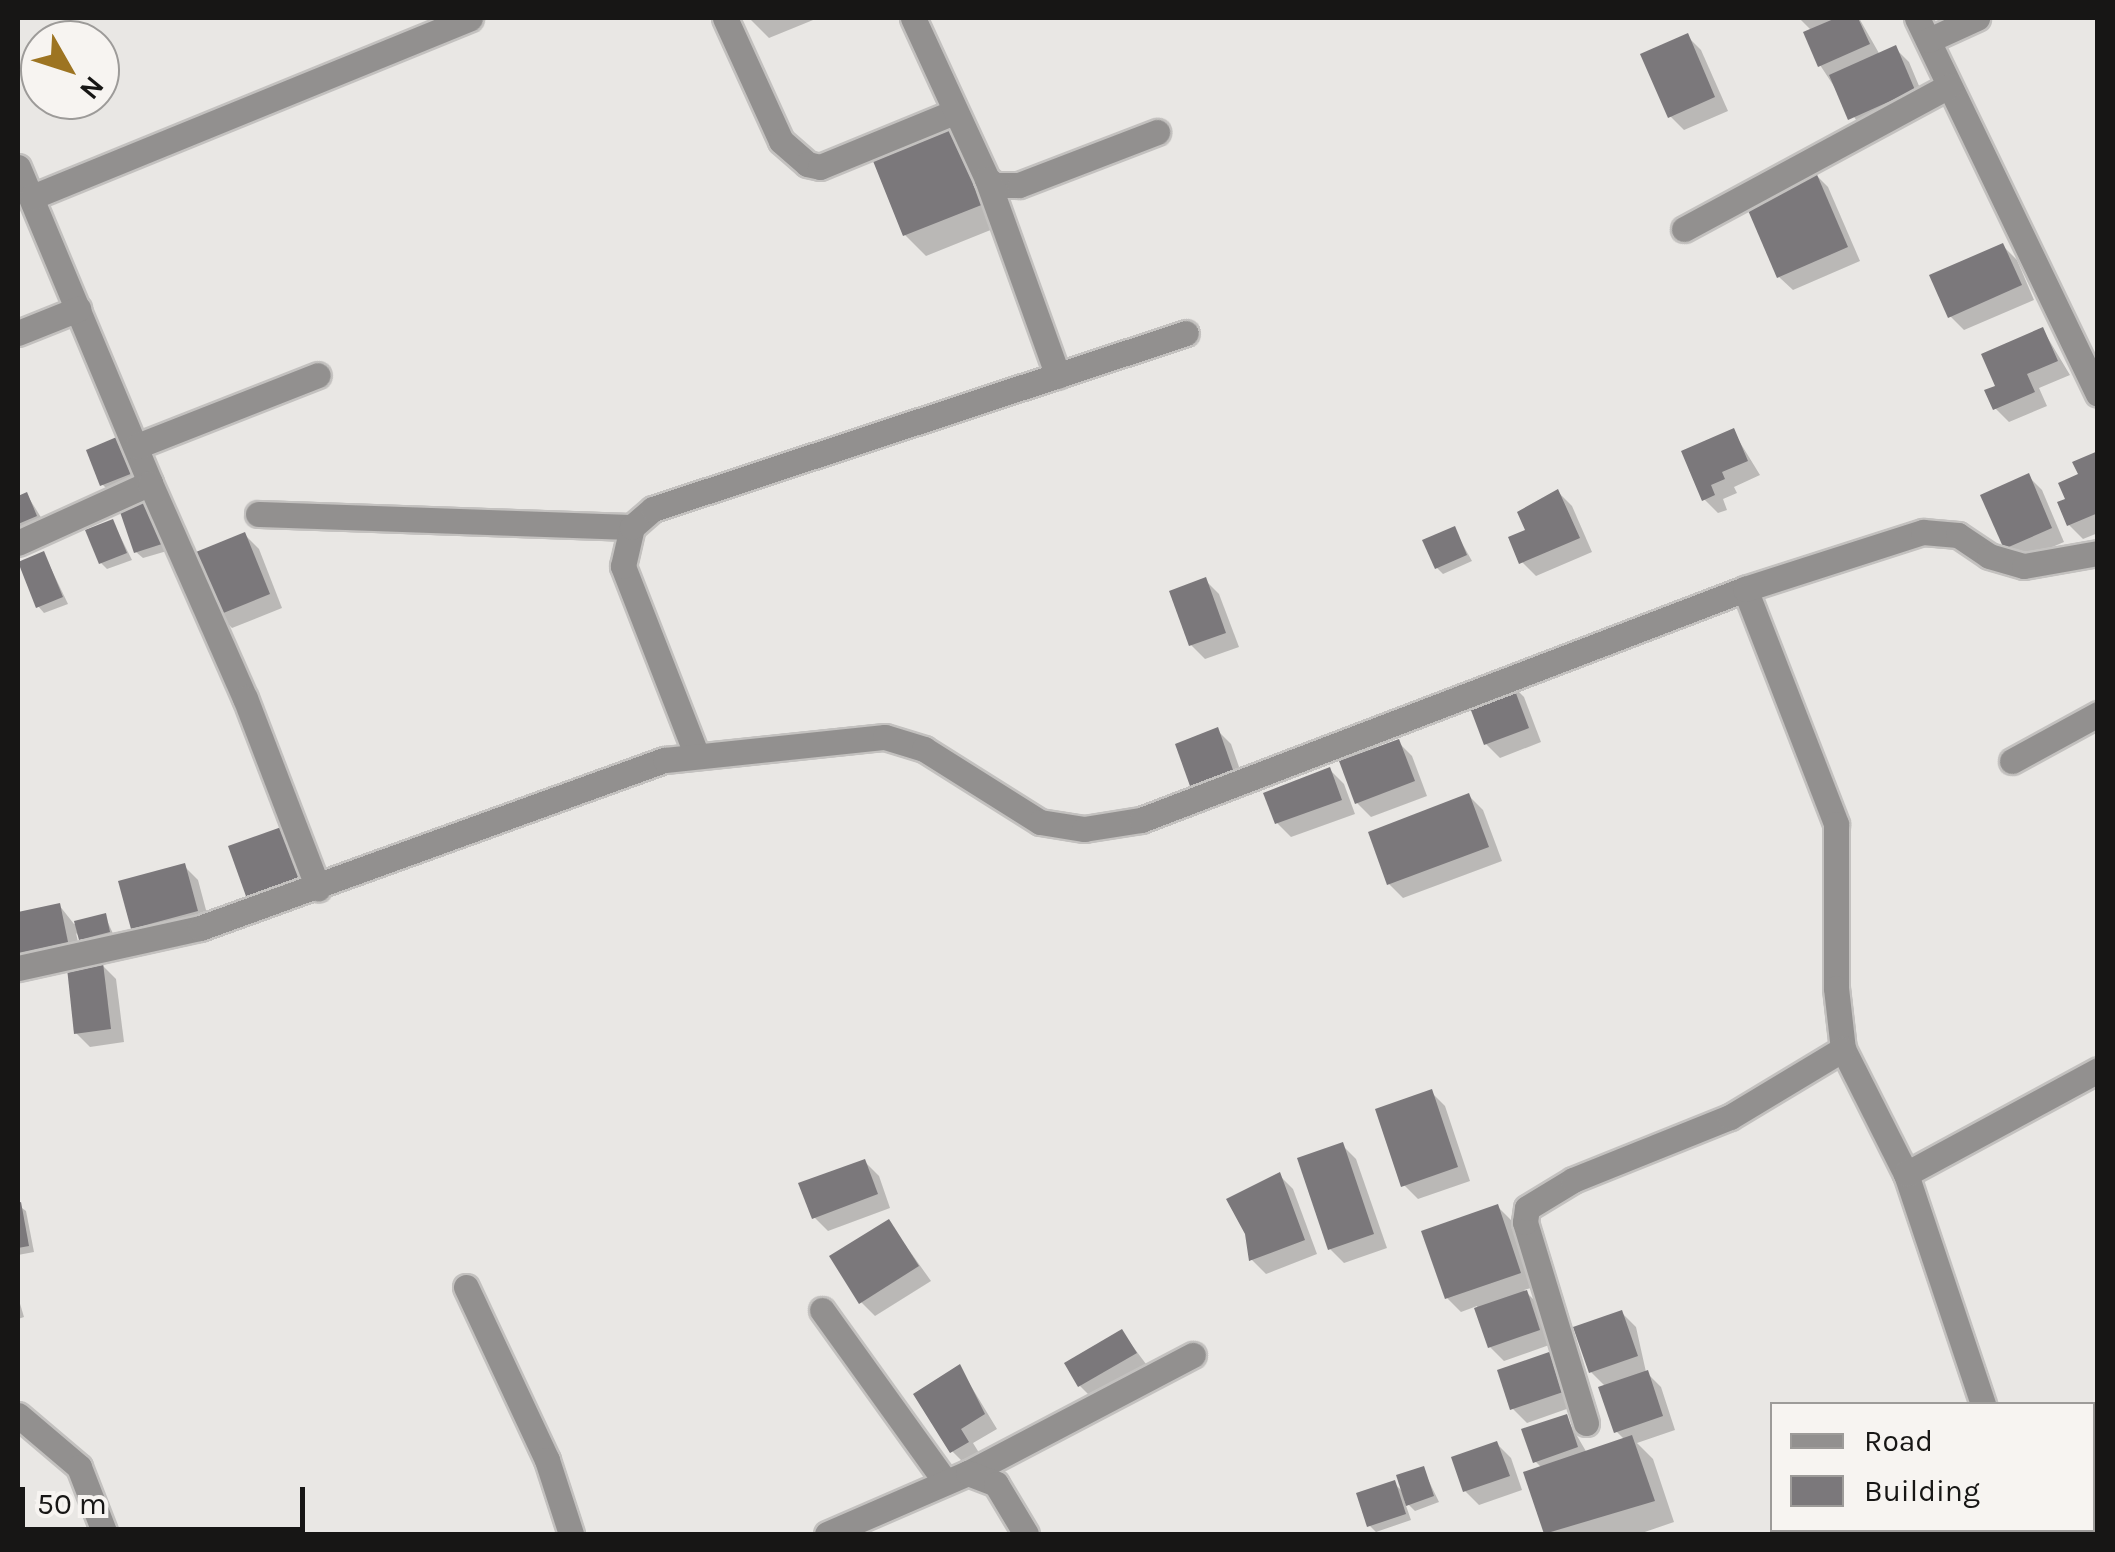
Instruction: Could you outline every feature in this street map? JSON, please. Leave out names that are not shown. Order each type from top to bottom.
[{"type":"street","points":[[32,197],[470,18]]},
{"type":"street","points":[[725,18],[782,141],[807,164],[820,167],[954,112]]},
{"type":"street","points":[[914,18],[986,179],[1058,376]]},
{"type":"street","points":[[1977,18],[1923,28],[2098,394]]},
{"type":"street","points":[[1684,228],[1949,86]]},
{"type":"street","points":[[986,179],[1019,185],[1157,132]]},
{"type":"street","points":[[18,167],[245,698],[318,888]]},
{"type":"street","points":[[18,333],[78,309]]},
{"type":"street","points":[[697,756],[623,566],[632,527],[653,509],[1186,333]]},
{"type":"street","points":[[137,446],[318,376]]},
{"type":"street","points":[[18,542],[150,482]]},
{"type":"street","points":[[258,514],[632,527]]},
{"type":"street","points":[[18,968],[200,928],[665,760],[885,737],[924,749],[1040,822],[1084,828],[1141,820],[1744,589],[1924,532],[1958,535],[1988,556],[2024,566],[2098,553]]},
{"type":"street","points":[[1744,589],[1836,824],[1836,988],[1843,1049],[1906,1174],[1982,1402]]},
{"type":"street","points":[[2012,760],[2098,714]]},
{"type":"street","points":[[1586,1423],[1525,1222],[1527,1208],[1573,1180],[1730,1117],[1843,1049]]},
{"type":"street","points":[[1906,1174],[2098,1070]]},
{"type":"street","points":[[466,1287],[547,1460],[570,1534]]},
{"type":"street","points":[[822,1310],[957,1477],[996,1484],[1026,1534]]},
{"type":"street","points":[[827,1534],[957,1477],[1192,1355]]},
{"type":"street","points":[[18,1416],[79,1467],[105,1534]]},
{"type":"building","points":[[1836,18],[1858,18],[1870,44],[1818,67],[1803,32]]},
{"type":"building","points":[[1688,33],[1715,97],[1668,118],[1640,54]]},
{"type":"building","points":[[1896,45],[1915,90],[1848,120],[1829,75]]},
{"type":"building","points":[[951,123],[984,204],[903,236],[871,156]]},
{"type":"building","points":[[1815,170],[1848,247],[1777,278],[1744,201]]},
{"type":"building","points":[[2003,243],[2022,285],[1948,318],[1929,275]]},
{"type":"building","points":[[2043,327],[2058,361],[2027,374],[2035,392],[1993,410],[1984,390],[1995,386],[1981,354]]},
{"type":"building","points":[[1734,428],[1748,461],[1722,472],[1725,479],[1711,485],[1715,495],[1702,501],[1681,451]]},
{"type":"building","points":[[119,436],[133,473],[100,486],[86,450]]},
{"type":"building","points":[[2098,451],[2098,513],[2067,526],[2057,502],[2065,499],[2058,483],[2078,474],[2072,462]]},
{"type":"building","points":[[2029,473],[2052,528],[2004,549],[1980,495]]},
{"type":"building","points":[[1558,489],[1580,538],[1519,564],[1508,537],[1525,530],[1517,512]]},
{"type":"building","points":[[27,492],[37,516],[18,524],[18,496]]},
{"type":"building","points":[[147,500],[162,544],[134,553],[119,509]]},
{"type":"building","points":[[113,519],[127,553],[99,564],[85,530]]},
{"type":"building","points":[[1455,526],[1467,555],[1435,569],[1422,540]]},
{"type":"building","points":[[245,532],[270,594],[216,616],[191,554]]},
{"type":"building","points":[[44,551],[63,597],[36,608],[18,562]]},
{"type":"building","points":[[1206,577],[1226,633],[1189,646],[1169,591]]},
{"type":"building","points":[[1511,680],[1529,728],[1484,745],[1466,697]]},
{"type":"building","points":[[1218,727],[1233,770],[1190,786],[1175,744]]},
{"type":"building","points":[[1399,739],[1415,781],[1355,804],[1339,761]]},
{"type":"building","points":[[1330,767],[1342,800],[1275,824],[1263,793]]},
{"type":"building","points":[[1469,793],[1489,847],[1387,885],[1368,832]]},
{"type":"building","points":[[287,825],[305,878],[247,899],[228,846]]},
{"type":"building","points":[[185,863],[198,911],[131,929],[118,881]]},
{"type":"building","points":[[60,903],[68,942],[18,953],[18,912]]},
{"type":"building","points":[[106,913],[110,932],[79,940],[74,921]]},
{"type":"building","points":[[103,963],[111,1029],[74,1034],[67,968]]},
{"type":"building","points":[[1432,1089],[1458,1167],[1401,1187],[1375,1109]]},
{"type":"building","points":[[1343,1142],[1374,1234],[1328,1250],[1297,1158]]},
{"type":"building","points":[[865,1159],[878,1194],[812,1219],[798,1183]]},
{"type":"building","points":[[1280,1172],[1305,1240],[1249,1261],[1245,1234],[1226,1199]]},
{"type":"building","points":[[21,1202],[29,1246],[18,1248],[18,1203]]},
{"type":"building","points":[[1498,1204],[1521,1273],[1445,1299],[1421,1231]]},
{"type":"building","points":[[889,1219],[919,1266],[859,1304],[829,1256]]},
{"type":"building","points":[[1527,1290],[1540,1330],[1488,1348],[1474,1308]]},
{"type":"building","points":[[1622,1310],[1638,1356],[1589,1373],[1573,1327]]},
{"type":"building","points":[[1122,1329],[1137,1353],[1078,1387],[1064,1363]]},
{"type":"building","points":[[1552,1351],[1566,1391],[1510,1410],[1497,1370]]},
{"type":"building","points":[[960,1364],[985,1414],[961,1429],[969,1442],[950,1453],[913,1394]]},
{"type":"building","points":[[1648,1370],[1663,1416],[1614,1433],[1598,1387]]},
{"type":"building","points":[[1567,1414],[1578,1447],[1533,1463],[1521,1429]]},
{"type":"building","points":[[1632,1435],[1655,1501],[1544,1534],[1523,1472]]},
{"type":"building","points":[[1497,1441],[1510,1476],[1463,1492],[1451,1457]]},
{"type":"building","points":[[1424,1466],[1434,1496],[1406,1506],[1396,1475]]},
{"type":"building","points":[[1395,1480],[1406,1514],[1367,1527],[1356,1493]]}]
